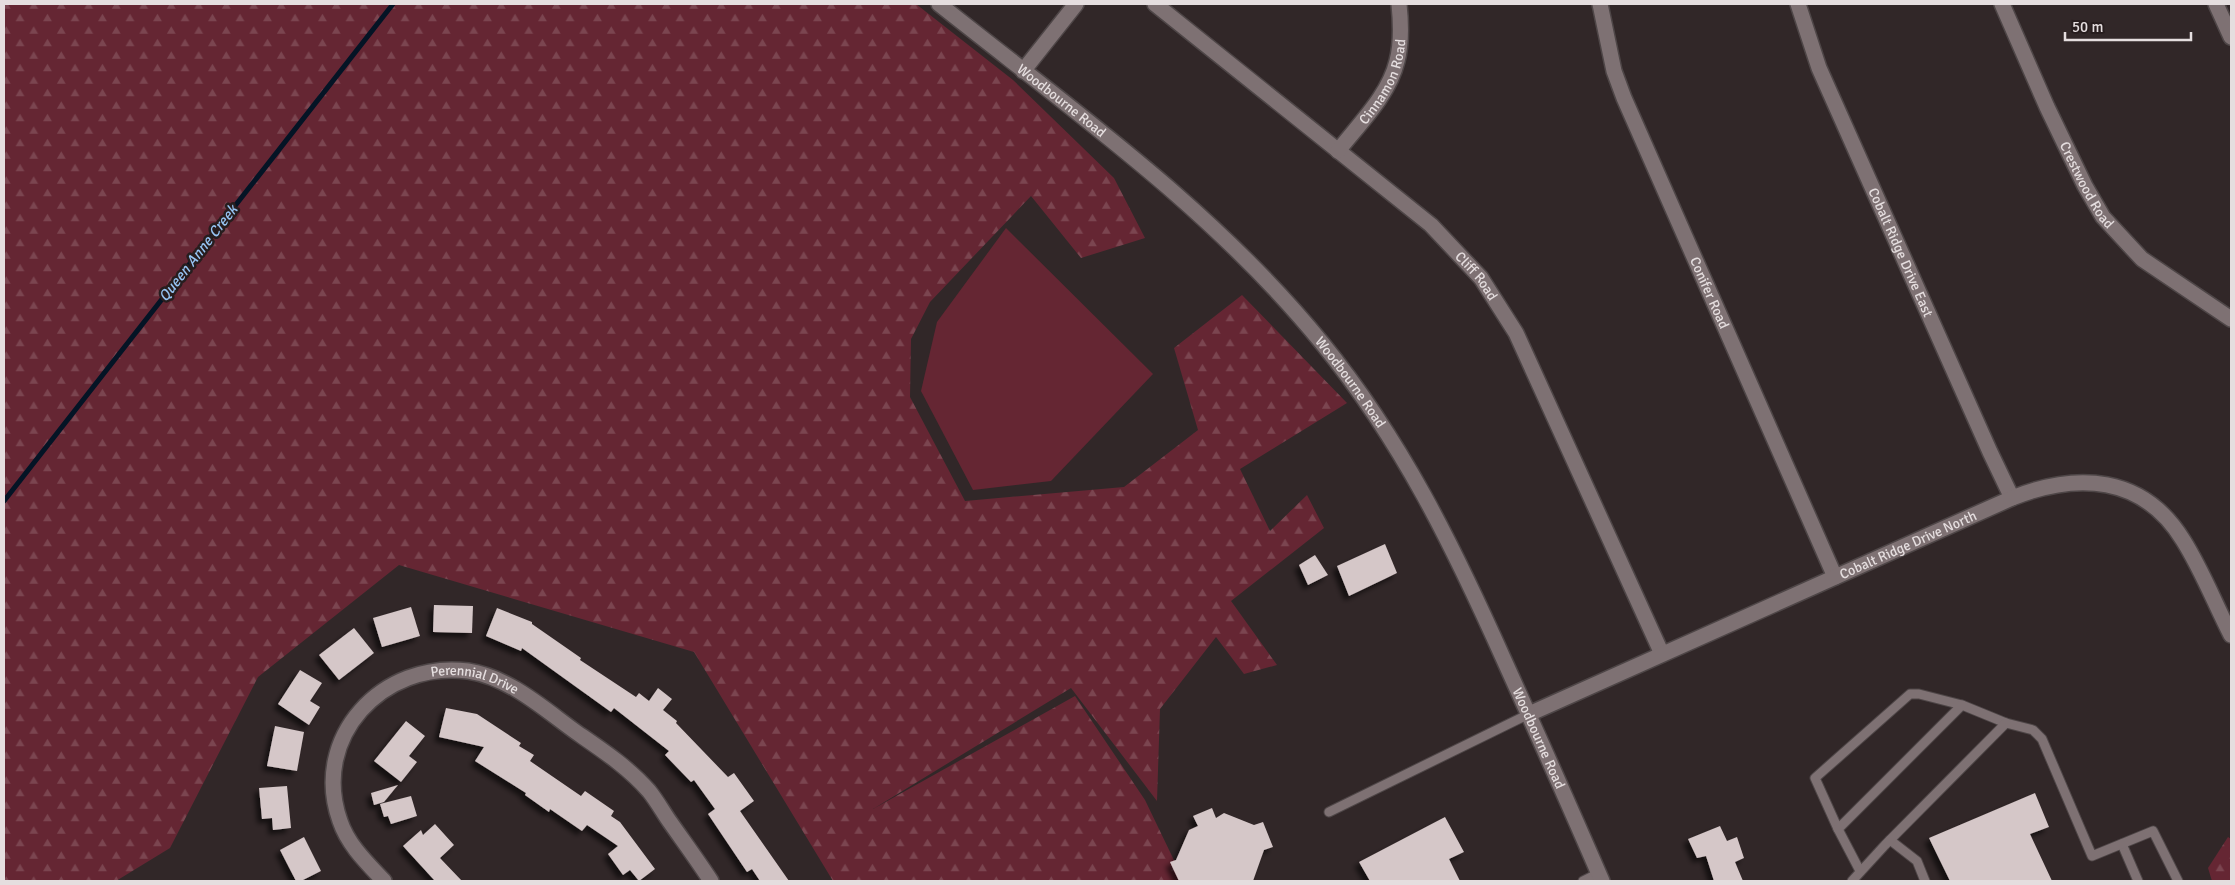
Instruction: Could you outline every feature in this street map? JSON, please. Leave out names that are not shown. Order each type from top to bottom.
[{"type":"street","name":"Woodbourne Road","points":[[939,4],[1190,206],[1243,256],[1322,343],[1358,390],[1403,458],[1439,521],[1601,877]]},
{"type":"street","points":[[1023,71],[1076,4]]},
{"type":"street","name":"Cliff Road","points":[[1155,4],[1432,225],[1481,278],[1516,333],[1662,654]]},
{"type":"street","name":"Cinnamon Road","points":[[1338,151],[1374,105],[1391,78],[1397,62],[1401,32],[1399,4]]},
{"type":"street","name":"Conifer Road","points":[[1600,4],[1614,71],[1624,98],[1835,577]]},
{"type":"street","name":"Cobalt Ridge Drive East","points":[[1798,4],[1819,68],[2012,498]]},
{"type":"street","name":"Crestwood Road","points":[[2002,4],[2047,107],[2085,186],[2103,217],[2142,259],[2231,319]]},
{"type":"street","points":[[2216,4],[2231,37]]},
{"type":"street","name":"Cobalt Ridge Drive North","points":[[1528,714],[2012,498],[2053,484],[2092,482],[2118,488],[2139,496],[2155,506],[2171,522],[2184,540],[2231,635]]},
{"type":"street","name":"Perennial Drive","points":[[384,881],[356,851],[347,837],[340,820],[334,797],[336,757],[352,721],[363,707],[384,688],[402,679],[422,673],[449,670],[485,675],[508,685],[619,763],[650,793],[711,881]]},
{"type":"lane","points":[[1860,871],[1838,829],[1815,778],[1910,694],[1919,694],[1962,706],[2006,723],[2033,730],[2042,739],[2092,856],[2153,831],[2178,881]]},
{"type":"lane","points":[[1838,829],[1962,706]]},
{"type":"lane","points":[[1329,812],[1528,714]]},
{"type":"lane","points":[[1852,881],[2006,723]]},
{"type":"lane","points":[[1890,840],[1917,860],[1925,881]]},
{"type":"lane","points":[[2122,844],[2138,881]]},
{"type":"lane","points":[[1583,881],[1601,877]]},
{"type":"green space","points":[[4,4],[916,4],[1013,80],[1114,178],[1145,238],[1081,258],[1031,196],[930,302],[911,339],[910,397],[965,501],[1124,487],[1198,430],[1174,348],[1242,295],[1347,403],[1240,469],[1270,531],[1307,495],[1324,528],[1231,601],[1277,665],[1244,674],[1216,637],[1160,709],[1157,801],[1071,688],[873,809],[1075,696],[1145,800],[1184,881],[833,881],[694,652],[399,565],[258,677],[170,848],[116,881],[4,881]]},
{"type":"green space","points":[[1006,228],[1153,374],[1051,481],[973,490],[921,391],[937,322]]},
{"type":"green space","points":[[2228,837],[2231,839],[2231,881],[2212,881],[2208,868]]},
{"type":"building","points":[[1385,544],[1397,573],[1349,596],[1337,566]]},
{"type":"building","points":[[1315,555],[1328,575],[1308,585],[1299,565]]},
{"type":"building","points":[[434,605],[473,606],[472,633],[433,632]]},
{"type":"building","points":[[411,607],[420,636],[382,647],[373,618]]},
{"type":"building","points":[[497,608],[532,622],[532,624],[581,658],[580,660],[636,697],[639,693],[649,701],[658,688],[672,699],[663,710],[677,721],[676,723],[728,777],[734,773],[754,801],[740,811],[789,881],[760,881],[752,869],[747,872],[708,814],[715,809],[694,780],[691,782],[665,755],[669,751],[614,708],[611,712],[522,648],[521,651],[486,636]]},
{"type":"building","points":[[354,628],[374,653],[339,680],[319,655]]},
{"type":"building","points":[[300,670],[322,683],[310,701],[320,707],[309,725],[278,704]]},
{"type":"building","points":[[446,708],[477,714],[521,743],[519,746],[534,755],[530,761],[581,796],[585,791],[614,811],[611,816],[620,822],[655,869],[639,881],[630,870],[623,875],[608,854],[618,846],[587,825],[582,831],[550,809],[549,812],[525,795],[526,793],[475,761],[484,747],[439,737]]},
{"type":"building","points":[[406,721],[425,736],[409,756],[417,762],[401,782],[374,761]]},
{"type":"building","points":[[275,726],[304,732],[297,771],[267,766]]},
{"type":"building","points":[[398,785],[384,802],[374,805],[371,793]]},
{"type":"building","points":[[287,786],[291,828],[273,830],[272,818],[262,819],[259,788]]},
{"type":"building","points":[[2035,793],[2049,827],[2030,834],[2052,881],[1950,881],[1929,838]]},
{"type":"building","points":[[411,796],[417,816],[391,824],[388,816],[384,817],[380,804]]},
{"type":"building","points":[[1212,808],[1216,818],[1224,813],[1254,825],[1263,822],[1273,847],[1264,850],[1253,881],[1179,881],[1170,862],[1176,860],[1189,830],[1198,826],[1193,816]]},
{"type":"building","points":[[1445,817],[1464,852],[1449,859],[1460,881],[1370,881],[1359,862]]},
{"type":"building","points":[[435,824],[454,845],[440,858],[462,881],[435,881],[403,846],[421,830],[423,835]]},
{"type":"building","points":[[1720,826],[1727,841],[1737,837],[1744,858],[1735,862],[1743,881],[1714,881],[1706,856],[1697,858],[1688,839]]},
{"type":"building","points":[[304,837],[321,871],[301,881],[296,881],[280,850]]},
{"type":"waterway","name":"Queen Anne Creek","points":[[4,501],[393,4]]}]
